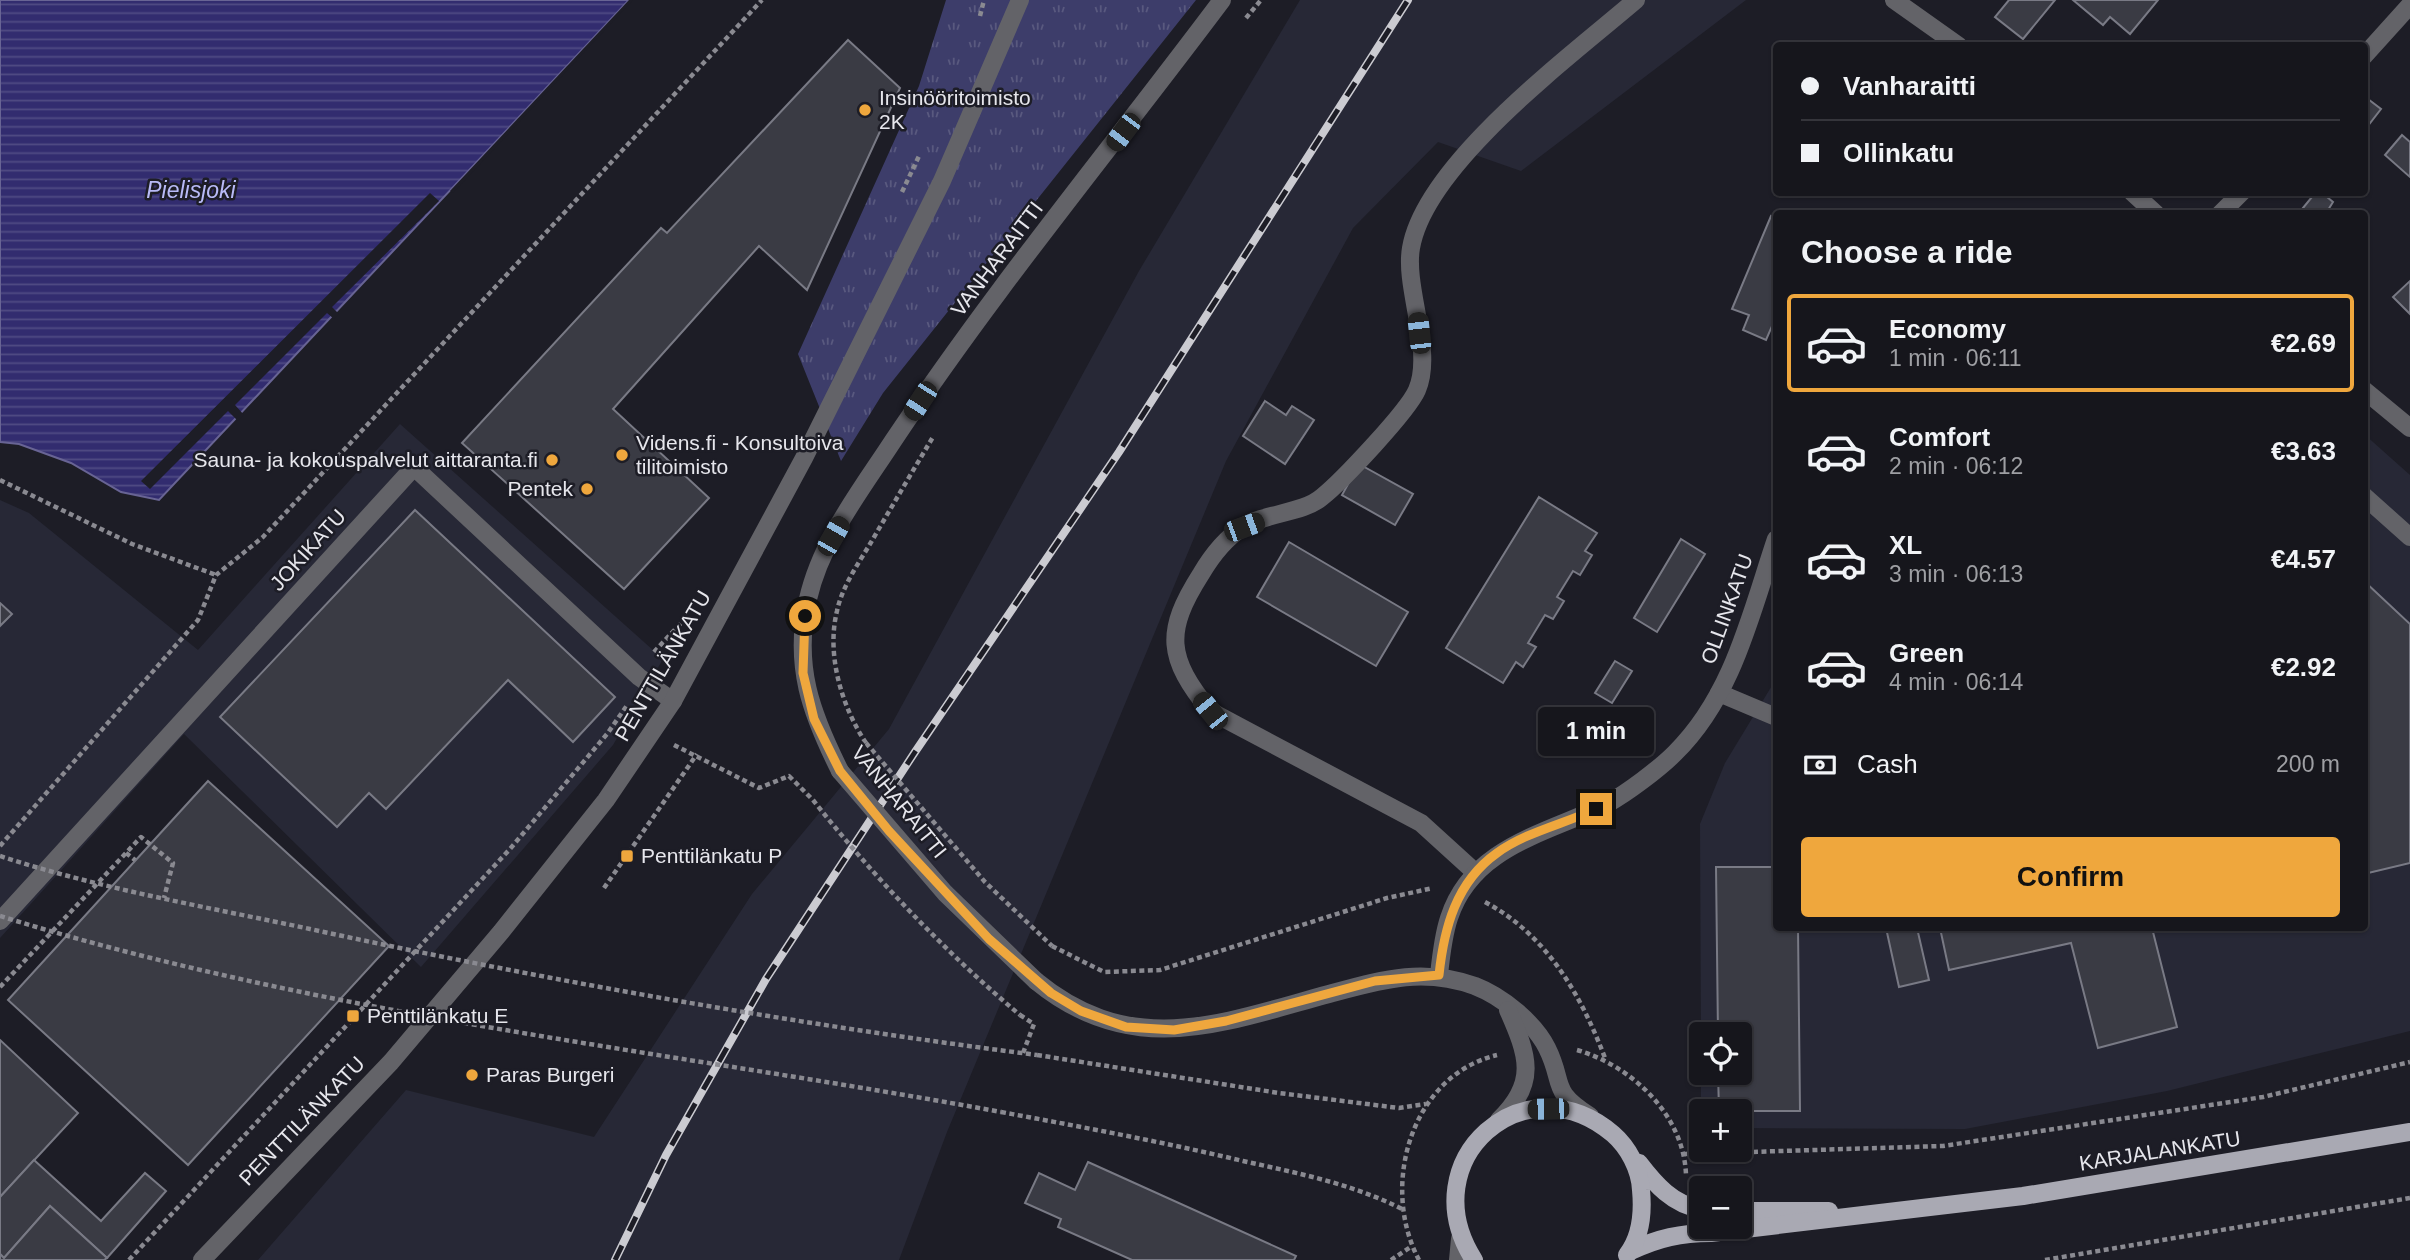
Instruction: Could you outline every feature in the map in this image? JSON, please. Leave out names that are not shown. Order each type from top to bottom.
[{"type":"main road","points":[[1474,1260],[1460,1239],[1453,1207],[1458,1173],[1473,1144],[1499,1121],[1531,1109],[1565,1108],[1597,1121],[1623,1143],[1656,1185],[1689,1207]]},
{"type":"main road","name":"KARJALANKATU","points":[[1627,1255],[1658,1238],[1683,1233],[1711,1233],[1916,1211],[2170,1174],[2410,1132]]},
{"type":"main road","points":[[1623,1143],[1640,1177],[1643,1215],[1627,1255]]},
{"type":"main road","name":"KARJALANKATU","points":[[1752,1211],[1916,1211]]},
{"type":"street","name":"PENTTILÄNKATU","points":[[201,1260],[391,1062],[476,962],[606,800],[673,701],[804,458],[942,181],[1020,0]]},
{"type":"street","name":"VANHARAITTI","points":[[1222,0],[933,381],[854,500],[823,554],[808,597],[802,634],[803,673],[814,719],[840,771],[945,893],[1036,981],[1081,1011],[1126,1027],[1174,1030],[1226,1021],[1375,981],[1439,975],[1476,987],[1506,1004],[1546,1045],[1558,1084],[1568,1102],[1597,1121]]},
{"type":"street","points":[[1476,873],[1421,823],[1210,711],[1187,683],[1178,659],[1176,619],[1212,557],[1244,527],[1321,499],[1405,409],[1418,390],[1422,366],[1411,249],[1423,215],[1441,183],[1490,131],[1636,0]]},
{"type":"street","points":[[1894,0],[1955,42]]},
{"type":"street","points":[[2368,52],[2410,5]]},
{"type":"street","points":[[2136,196],[2152,210]]},
{"type":"street","points":[[2224,210],[2238,196]]},
{"type":"street","points":[[2368,393],[2410,428]]},
{"type":"street","name":"JOKIKATU","points":[[0,919],[414,467],[639,677],[673,701]]},
{"type":"street","points":[[2368,500],[2410,537]]},
{"type":"street","name":"OLLINKATU","points":[[1439,975],[1449,916],[1462,891],[1497,852],[1611,802],[1656,769],[1690,737],[1734,666],[1773,547]]},
{"type":"street","points":[[1719,693],[1773,715]]},
{"type":"street","points":[[1499,1121],[1518,1102],[1525,1079],[1525,1048],[1506,1004]]},
{"type":"street","points":[[1458,1260],[1460,1239]]},
{"type":"path","points":[[0,846],[198,620],[216,575],[263,537],[762,0]]},
{"type":"path","points":[[1244,22],[1261,0]]},
{"type":"path","points":[[934,435],[850,578],[837,610],[833,648],[840,685],[852,722],[866,743],[985,882],[1052,946],[1104,972],[1160,970],[1387,898],[1434,888],[1462,891],[1499,909],[1539,944],[1570,980],[1590,1019],[1605,1058]]},
{"type":"path","points":[[0,480],[132,544],[216,575]]},
{"type":"path","points":[[604,888],[697,754],[759,788],[789,776],[950,951],[1020,1015],[1034,1024],[1023,1053]]},
{"type":"path","points":[[0,987],[141,837],[173,863],[163,898]]},
{"type":"path","points":[[127,853],[135,860]]},
{"type":"path","points":[[0,856],[63,876],[404,950],[661,997],[1372,1105],[1399,1108],[1427,1104]]},
{"type":"path","points":[[163,868],[170,875]]},
{"type":"path","points":[[0,919],[81,942],[414,1012],[1163,1142],[1370,1193],[1402,1209],[1412,1246],[1419,1260]]},
{"type":"path","points":[[1685,1154],[1943,1146],[2263,1097],[2410,1062]]},
{"type":"path","points":[[2045,1260],[2410,1198]]},
{"type":"path","points":[[1391,1260],[1412,1246]]},
{"type":"shaded area","points":[[1300,0],[1746,0],[1521,171],[1438,142],[1353,228],[1226,461],[947,1132],[899,1260],[258,1260],[406,1090],[594,1137],[752,894],[889,729],[1139,271]]},
{"type":"shaded area","points":[[400,424],[663,659],[613,745],[421,967],[184,734],[0,938],[0,500],[29,513],[198,650]]},
{"type":"shaded area","points":[[2368,438],[2410,475],[2410,1031],[2167,1091],[1965,1129],[1752,1128],[1752,1099],[1701,1099],[1701,1085],[1752,1085],[1752,1022],[1701,1022],[1700,824],[1725,763],[1773,684],[1773,931],[2368,931]]},
{"type":"green space","points":[[946,0],[1196,0],[883,393],[841,461],[798,354],[919,86]]},
{"type":"water","name":"Pielisjoki","points":[[0,0],[629,0],[159,500],[121,492],[71,463],[19,444],[0,442]]},
{"type":"pier","points":[[629,0],[633,0],[453,193],[450,191]]},
{"type":"pier","points":[[430,193],[439,201],[332,307],[339,314],[334,319],[327,313],[235,405],[244,415],[238,421],[228,411],[150,489],[141,481]]},
{"type":"building","points":[[2009,0],[2055,0],[2023,39],[1995,17]]},
{"type":"building","points":[[2073,0],[2158,0],[2130,34],[2110,17],[2103,25]]},
{"type":"building","points":[[848,40],[900,88],[807,290],[759,246],[613,409],[709,498],[624,589],[462,443],[661,228],[667,233]]},
{"type":"building","points":[[2368,99],[2381,109],[2368,126]]},
{"type":"building","points":[[2402,135],[2410,142],[2410,177],[2385,155]]},
{"type":"building","points":[[2313,196],[2326,196],[2333,202],[2328,210],[2301,210]]},
{"type":"building","points":[[1771,216],[1773,326],[1766,340],[1743,330],[1749,315],[1732,309]]},
{"type":"building","points":[[2410,281],[2410,314],[2393,297]]},
{"type":"building","points":[[1265,401],[1286,415],[1292,406],[1314,420],[1285,464],[1243,436]]},
{"type":"building","points":[[1359,464],[1413,494],[1395,525],[1342,495]]},
{"type":"building","points":[[1539,497],[1597,533],[1585,551],[1592,555],[1580,575],[1573,571],[1557,597],[1564,601],[1553,619],[1545,615],[1528,643],[1536,647],[1523,667],[1516,662],[1503,683],[1446,648]]},
{"type":"building","points":[[415,510],[615,697],[573,742],[508,680],[386,809],[369,793],[337,827],[220,717]]},
{"type":"building","points":[[1681,539],[1705,554],[1657,632],[1634,618]]},
{"type":"building","points":[[1289,542],[1408,612],[1376,666],[1257,597]]},
{"type":"building","points":[[2368,585],[2410,624],[2410,863],[2368,873]]},
{"type":"building","points":[[0,603],[12,614],[0,626]]},
{"type":"building","points":[[1615,661],[1632,671],[1612,703],[1595,693]]},
{"type":"building","points":[[208,781],[389,946],[188,1165],[8,1000]]},
{"type":"building","points":[[1716,867],[1773,867],[1773,931],[1798,931],[1800,1111],[1752,1111],[1752,1099],[1719,1099],[1718,1085],[1752,1085],[1752,1022],[1718,1022]]},
{"type":"building","points":[[1887,931],[1918,931],[1929,980],[1899,987]]},
{"type":"building","points":[[1941,931],[2153,931],[2177,1027],[2098,1048],[2071,943],[1949,970]]},
{"type":"building","points":[[0,1040],[78,1113],[0,1197]]},
{"type":"building","points":[[34,1160],[101,1221],[145,1173],[166,1191],[107,1258],[50,1206],[4,1258],[0,1254],[0,1197]]},
{"type":"building","points":[[1088,1162],[1296,1256],[1294,1260],[1132,1260],[1058,1227],[1061,1219],[1025,1203],[1039,1173],[1075,1190]]},
{"type":"building","points":[[50,1206],[107,1258],[0,1260],[0,1254],[4,1258]]},
{"type":"railway","points":[[615,1260],[666,1155],[766,979],[915,752],[1119,452],[1408,0]]},
{"type":"place","name":"Insinööritoimisto 2K","points":[[865,110]]},
{"type":"place","name":"Videns.fi - Konsultoiva tilitoimisto","points":[[622,455]]},
{"type":"place","name":"Sauna- ja kokouspalvelut aittaranta.fi","points":[[552,460]]},
{"type":"place","name":"Pentek","points":[[587,489]]},
{"type":"place","name":"Penttilänkatu P","points":[[627,856]]},
{"type":"place","name":"Penttilänkatu E","points":[[353,1016]]},
{"type":"place","name":"Paras Burgeri","points":[[472,1075]]},
{"type":"route","points":[[805,616],[802,634],[803,673],[814,719],[840,771],[889,831],[989,939],[1051,993],[1081,1011],[1126,1027],[1174,1030],[1226,1021],[1375,981],[1439,975],[1449,916],[1462,891],[1476,873],[1497,852],[1535,833],[1596,809]]}]
